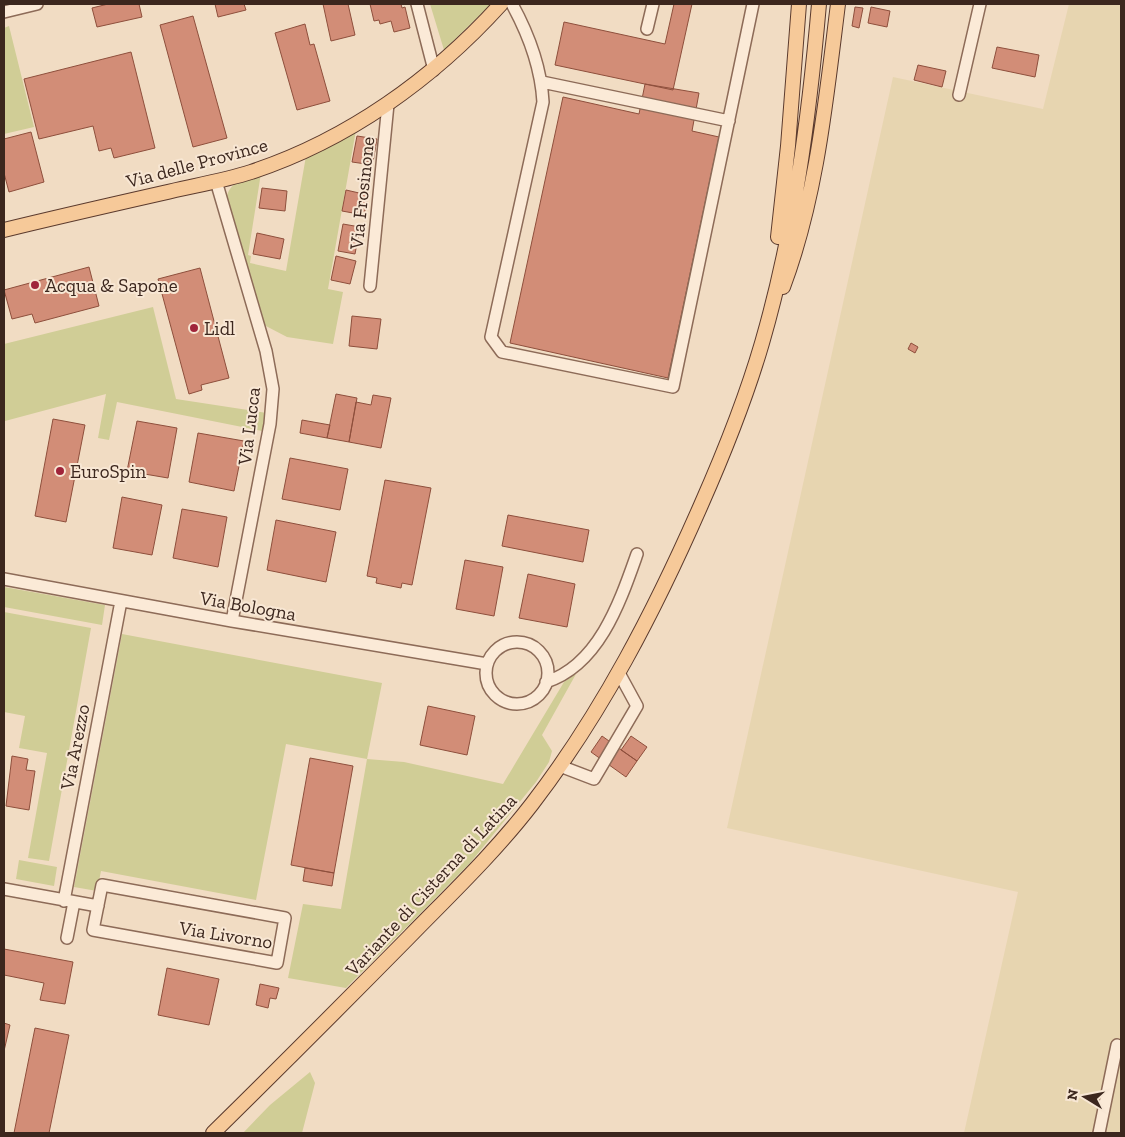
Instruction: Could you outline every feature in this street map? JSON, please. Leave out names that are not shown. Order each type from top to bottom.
[{"type":"main road","name":"Via delle Province","points":[[4,230],[216,181],[258,169],[296,153],[346,129],[388,104],[434,70],[501,4]]},
{"type":"main road","points":[[762,344],[786,173],[799,4]]},
{"type":"main road","name":"Variante di Cisterna di Latina","points":[[213,1133],[479,865],[517,822],[560,766],[619,673],[662,590],[694,521],[723,451],[762,344],[795,197],[808,110],[819,4]]},
{"type":"main road","points":[[762,344],[791,266],[809,200],[823,124],[838,4]]},
{"type":"street","points":[[4,12],[37,4]]},
{"type":"street","points":[[417,4],[434,70]]},
{"type":"street","points":[[512,4],[527,32],[542,82],[543,102],[491,337],[502,352],[673,387],[753,4]]},
{"type":"street","points":[[647,30],[653,4]]},
{"type":"street","points":[[959,95],[980,4]]},
{"type":"street","points":[[542,82],[728,121]]},
{"type":"street","name":"Via Frosinone","points":[[370,286],[388,104]]},
{"type":"street","name":"Via Lucca","points":[[216,181],[266,352],[273,389],[270,424],[232,621]]},
{"type":"street","points":[[546,682],[571,669],[595,644],[623,594],[637,554]]},
{"type":"street","name":"Via Bologna","points":[[4,579],[232,621],[487,664]]},
{"type":"street","name":"Via Arezzo","points":[[67,938],[69,902],[121,601]]},
{"type":"street","points":[[520,642],[531,645],[545,661],[546,682],[541,692],[533,699],[513,704],[494,694],[488,685],[486,675],[487,664],[492,654],[500,647],[520,642]]},
{"type":"street","points":[[560,766],[594,779],[637,706],[619,673]]},
{"type":"street","name":"Via Livorno","points":[[102,885],[285,918],[277,963],[93,930],[98,906],[102,885]]},
{"type":"street","points":[[4,889],[98,906]]},
{"type":"street","points":[[1099,1133],[1117,1045]]},
{"type":"shaded area","points":[[430,4],[491,4],[444,50]]},
{"type":"shaded area","points":[[1069,4],[1121,4],[1121,1133],[964,1133],[1018,892],[727,828],[893,77],[1043,109]]},
{"type":"shaded area","points":[[9,26],[34,127],[4,134],[4,28]]},
{"type":"shaded area","points":[[356,130],[328,289],[343,292],[333,344],[287,337],[264,325],[227,196],[232,186],[236,183],[261,173],[248,255],[251,256],[250,263],[286,271],[306,156]]},
{"type":"shaded area","points":[[153,307],[176,399],[267,413],[262,431],[117,402],[109,440],[98,438],[106,394],[5,421],[4,344]]},
{"type":"shaded area","points":[[4,587],[105,605],[102,625],[4,607]]},
{"type":"shaded area","points":[[4,612],[91,628],[49,861],[28,858],[47,753],[19,748],[25,716],[4,712]]},
{"type":"shaded area","points":[[122,634],[382,683],[367,759],[286,744],[256,900],[101,871],[97,891],[74,887]]},
{"type":"shaded area","points":[[576,674],[542,735],[552,751],[549,762],[536,782],[470,863],[346,988],[288,978],[303,904],[341,909],[367,759],[404,762],[503,784],[564,682]]},
{"type":"shaded area","points":[[19,860],[57,867],[54,886],[16,879]]},
{"type":"shaded area","points":[[310,1072],[315,1083],[302,1133],[243,1133],[270,1105]]},
{"type":"building","points":[[108,4],[139,4],[142,17],[97,27],[92,8]]},
{"type":"building","points":[[215,4],[244,4],[246,10],[218,17]]},
{"type":"building","points":[[323,4],[348,4],[355,35],[331,41]]},
{"type":"building","points":[[370,4],[401,4],[402,8],[405,7],[410,28],[394,32],[391,21],[380,24],[379,20],[374,21]]},
{"type":"building","points":[[674,4],[692,4],[673,90],[555,65],[564,22],[665,44]]},
{"type":"building","points":[[855,7],[863,8],[859,28],[852,26]]},
{"type":"building","points":[[871,7],[890,11],[887,27],[868,23]]},
{"type":"building","points":[[193,16],[227,138],[193,147],[160,25]]},
{"type":"building","points":[[305,24],[310,45],[314,44],[330,101],[297,110],[275,33]]},
{"type":"building","points":[[997,47],[1039,55],[1035,77],[992,68]]},
{"type":"building","points":[[131,52],[155,148],[114,158],[111,148],[99,151],[93,126],[39,139],[24,79]]},
{"type":"building","points":[[918,65],[946,71],[942,87],[914,80]]},
{"type":"building","points":[[645,84],[699,93],[692,131],[719,137],[668,378],[510,343],[563,97],[639,114]]},
{"type":"building","points":[[31,132],[44,182],[9,192],[4,173],[4,139]]},
{"type":"building","points":[[357,136],[377,139],[373,162],[367,161],[366,164],[352,162]]},
{"type":"building","points":[[262,188],[287,191],[285,211],[259,208]]},
{"type":"building","points":[[346,190],[368,195],[364,215],[342,211]]},
{"type":"building","points":[[343,224],[360,227],[355,254],[338,251]]},
{"type":"building","points":[[257,233],[284,239],[280,259],[253,254]]},
{"type":"building","points":[[336,256],[356,261],[350,284],[331,280]]},
{"type":"building","points":[[89,267],[99,306],[35,323],[32,314],[12,319],[4,290]]},
{"type":"building","name":"Lidl","points":[[200,268],[229,378],[201,385],[202,390],[189,394],[158,279]]},
{"type":"building","points":[[352,316],[381,319],[377,349],[349,346]]},
{"type":"building","points":[[911,343],[918,347],[915,353],[908,349]]},
{"type":"building","points":[[336,394],[357,398],[349,442],[327,438]]},
{"type":"building","points":[[373,395],[391,398],[381,448],[349,442],[356,402],[371,405]]},
{"type":"building","name":"EuroSpin","points":[[53,419],[85,425],[66,522],[35,516]]},
{"type":"building","points":[[302,420],[330,425],[327,438],[300,433]]},
{"type":"building","points":[[137,421],[177,428],[168,478],[127,471]]},
{"type":"building","points":[[198,433],[244,441],[234,491],[189,482]]},
{"type":"building","points":[[290,458],[348,469],[340,510],[282,499]]},
{"type":"building","points":[[385,480],[431,488],[412,585],[402,583],[401,588],[376,583],[377,578],[367,576]]},
{"type":"building","points":[[122,497],[162,505],[152,555],[113,548]]},
{"type":"building","points":[[182,509],[227,517],[218,567],[173,558]]},
{"type":"building","points":[[508,515],[589,530],[583,562],[502,546]]},
{"type":"building","points":[[276,520],[336,532],[326,582],[267,570]]},
{"type":"building","points":[[465,560],[503,567],[494,616],[456,609]]},
{"type":"building","points":[[528,574],[575,584],[567,627],[519,618]]},
{"type":"building","points":[[428,706],[475,716],[467,755],[420,745]]},
{"type":"building","points":[[602,736],[637,761],[626,777],[591,752]]},
{"type":"building","points":[[631,736],[647,747],[637,761],[621,750]]},
{"type":"building","points":[[12,756],[28,759],[26,770],[35,771],[29,810],[6,806]]},
{"type":"building","points":[[310,758],[353,766],[334,873],[291,865]]},
{"type":"building","points":[[305,868],[334,873],[332,886],[303,881]]},
{"type":"building","points":[[4,949],[73,962],[65,1004],[40,1000],[44,983],[4,975]]},
{"type":"building","points":[[167,968],[219,979],[209,1025],[158,1015]]},
{"type":"building","points":[[260,984],[279,988],[276,999],[270,998],[268,1008],[256,1005]]},
{"type":"building","points":[[4,1023],[10,1025],[4,1051]]},
{"type":"building","points":[[35,1028],[69,1035],[49,1133],[14,1133]]},
{"type":"place","name":"Acqua & Sapone","points":[[35,285]]},
{"type":"place","name":"Lidl","points":[[194,328]]},
{"type":"place","name":"EuroSpin","points":[[60,471]]}]
